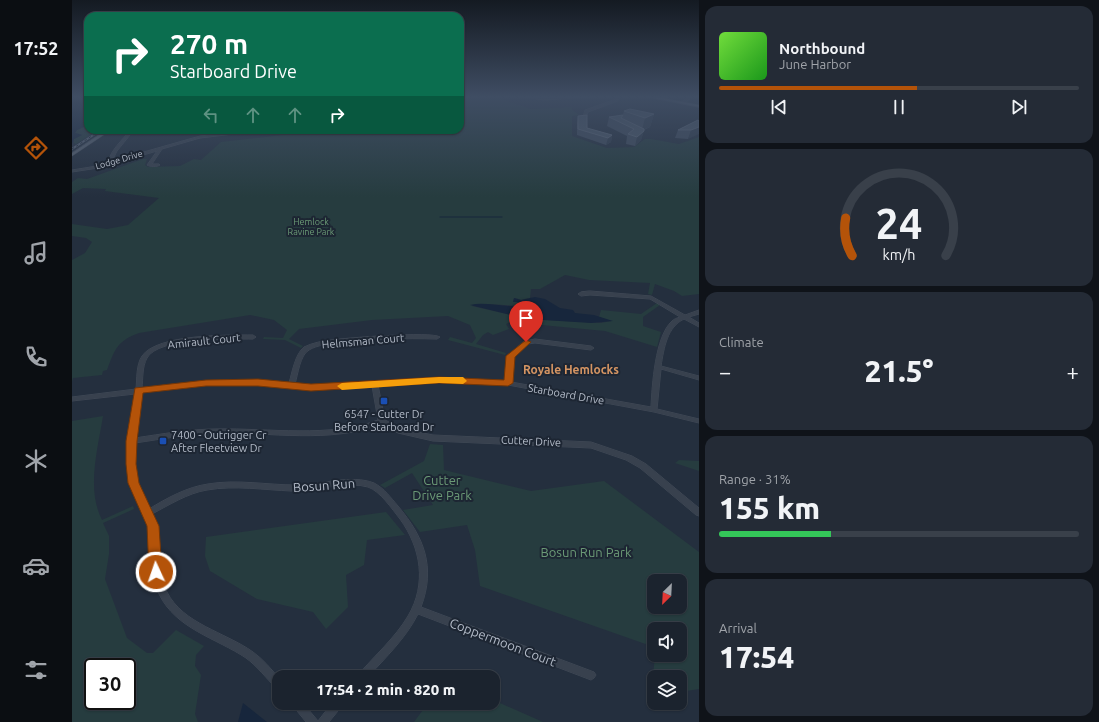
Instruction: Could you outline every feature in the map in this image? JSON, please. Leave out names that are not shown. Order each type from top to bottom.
[{"type":"main road","points":[[72,155],[103,134]]},
{"type":"street","points":[[110,163],[113,153],[129,134]]},
{"type":"street","name":"Lodge Drive","points":[[72,171],[110,163],[200,138],[230,134]]},
{"type":"street","points":[[158,165],[149,165],[160,149]]},
{"type":"street","points":[[581,294],[590,293],[651,298],[699,325]]},
{"type":"street","points":[[654,410],[654,393],[662,346],[666,332],[673,323],[684,317],[699,312]]},
{"type":"street","name":"Helmsman Court","points":[[291,386],[299,360],[303,353],[311,347],[365,339],[437,336]]},
{"type":"street","name":"Amirault Court","points":[[254,337],[211,338],[160,346],[146,356],[142,365],[138,390],[131,441],[131,464],[134,483],[146,514],[153,526],[156,572],[165,599],[189,622],[249,655],[272,678]]},
{"type":"street","points":[[508,383],[511,356],[526,342],[546,341],[591,348]]},
{"type":"street","points":[[659,367],[699,378]]},
{"type":"street","name":"Starboard Drive","points":[[72,399],[206,383],[258,383],[311,387],[375,385],[439,380],[508,383],[654,410],[699,421]]},
{"type":"street","points":[[131,441],[215,431],[346,431],[374,426],[382,421],[375,385]]},
{"type":"street","name":"Cutter Drive","points":[[382,421],[400,431],[433,438],[591,445],[629,458],[643,466],[699,513]]},
{"type":"street","name":"Bosun Run","points":[[146,514],[188,493],[209,487],[295,488],[360,482],[377,488],[411,528],[421,550],[424,574],[420,599],[410,620],[368,670]]},
{"type":"street","name":"Coppermoon Court","points":[[416,609],[591,675]]},
{"type":"street","points":[[302,710],[313,722]]},
{"type":"street","points":[[322,722],[333,710]]},
{"type":"green space","points":[[77,130],[84,130],[84,134],[92,134],[76,144],[74,143],[74,139],[82,135],[75,133]]},
{"type":"green space","name":"Hemlock Ravine Park","points":[[464,130],[572,130],[572,136],[607,148],[634,147],[645,139],[679,144],[699,137],[699,294],[682,296],[674,291],[655,284],[652,295],[648,294],[650,283],[589,280],[565,275],[540,289],[531,289],[530,298],[521,300],[515,298],[513,300],[522,305],[481,304],[472,306],[528,319],[601,323],[611,321],[599,317],[601,310],[641,314],[657,303],[660,305],[643,317],[643,326],[661,332],[657,347],[605,331],[510,322],[506,324],[509,329],[493,335],[488,332],[483,335],[476,344],[506,353],[505,355],[448,340],[450,337],[472,343],[476,338],[470,325],[448,316],[372,320],[299,329],[289,339],[303,346],[301,348],[285,340],[263,339],[264,337],[283,338],[287,330],[274,320],[250,315],[139,333],[121,343],[112,356],[107,370],[103,371],[102,375],[73,378],[72,382],[72,260],[85,253],[92,242],[86,238],[72,236],[72,224],[107,229],[128,225],[159,198],[105,191],[106,189],[83,188],[72,194],[72,182],[78,178],[87,179],[143,159],[147,159],[145,165],[148,167],[180,166],[194,159],[201,160],[221,142],[283,135],[464,134]]},
{"type":"green space","points":[[103,416],[96,455],[94,482],[97,508],[102,520],[133,506],[134,509],[103,523],[109,536],[109,554],[105,579],[127,638],[147,653],[153,653],[176,630],[204,646],[196,655],[195,666],[201,675],[195,714],[198,722],[72,722],[72,421]]},
{"type":"green space","name":"Bosun Run Park","points":[[430,444],[443,445],[444,470],[531,491],[604,481],[699,552],[699,689],[687,691],[687,670],[654,670],[654,662],[687,662],[687,622],[647,622],[647,645],[480,586],[475,550],[467,525],[420,532],[403,510],[433,505],[412,473],[385,488],[380,485],[424,461]]},
{"type":"green space","points":[[679,460],[699,461],[699,471],[675,463]]},
{"type":"green space","points":[[386,512],[405,535],[367,540],[364,565],[346,575],[348,607],[326,629],[313,612],[257,599],[210,571],[205,556],[206,537]]},
{"type":"green space","points":[[500,703],[543,722],[414,722],[423,710],[500,710]]},
{"type":"water","points":[[72,130],[78,130],[75,133],[82,135],[74,139],[72,144]]},
{"type":"water","points":[[535,297],[545,299],[560,308],[573,310],[575,313],[594,315],[613,321],[591,323],[528,319],[470,305],[483,304],[517,306],[523,305],[518,302],[513,302],[514,298],[521,300]]},
{"type":"water","points":[[243,703],[267,722],[238,722]]},
{"type":"building","points":[[580,130],[593,130],[612,135],[608,138]]},
{"type":"building","points":[[633,130],[644,130],[637,137],[628,134]]},
{"type":"waterway","points":[[440,217],[502,217]]},
{"type":"railway","points":[[72,149],[95,134]]},
{"type":"slow traffic","points":[[342,386],[439,380],[463,381]]},
{"type":"place","name":"6547 - Cutter Dr Before Starboard Dr","points":[[384,401]]},
{"type":"place","name":"7400 - Outrigger Cr After Fleetview Dr","points":[[163,441]]},
{"type":"district","name":"Royale Hemlocks","points":[[571,369]]},
{"type":"route","points":[[156,572],[153,526],[146,514],[134,483],[131,464],[131,441],[138,390],[206,383],[258,383],[311,387],[354,386],[439,380],[508,383],[511,356],[526,342]]},
{"type":"park label","name":"Cutter Drive Park","points":[[442,488]]}]
